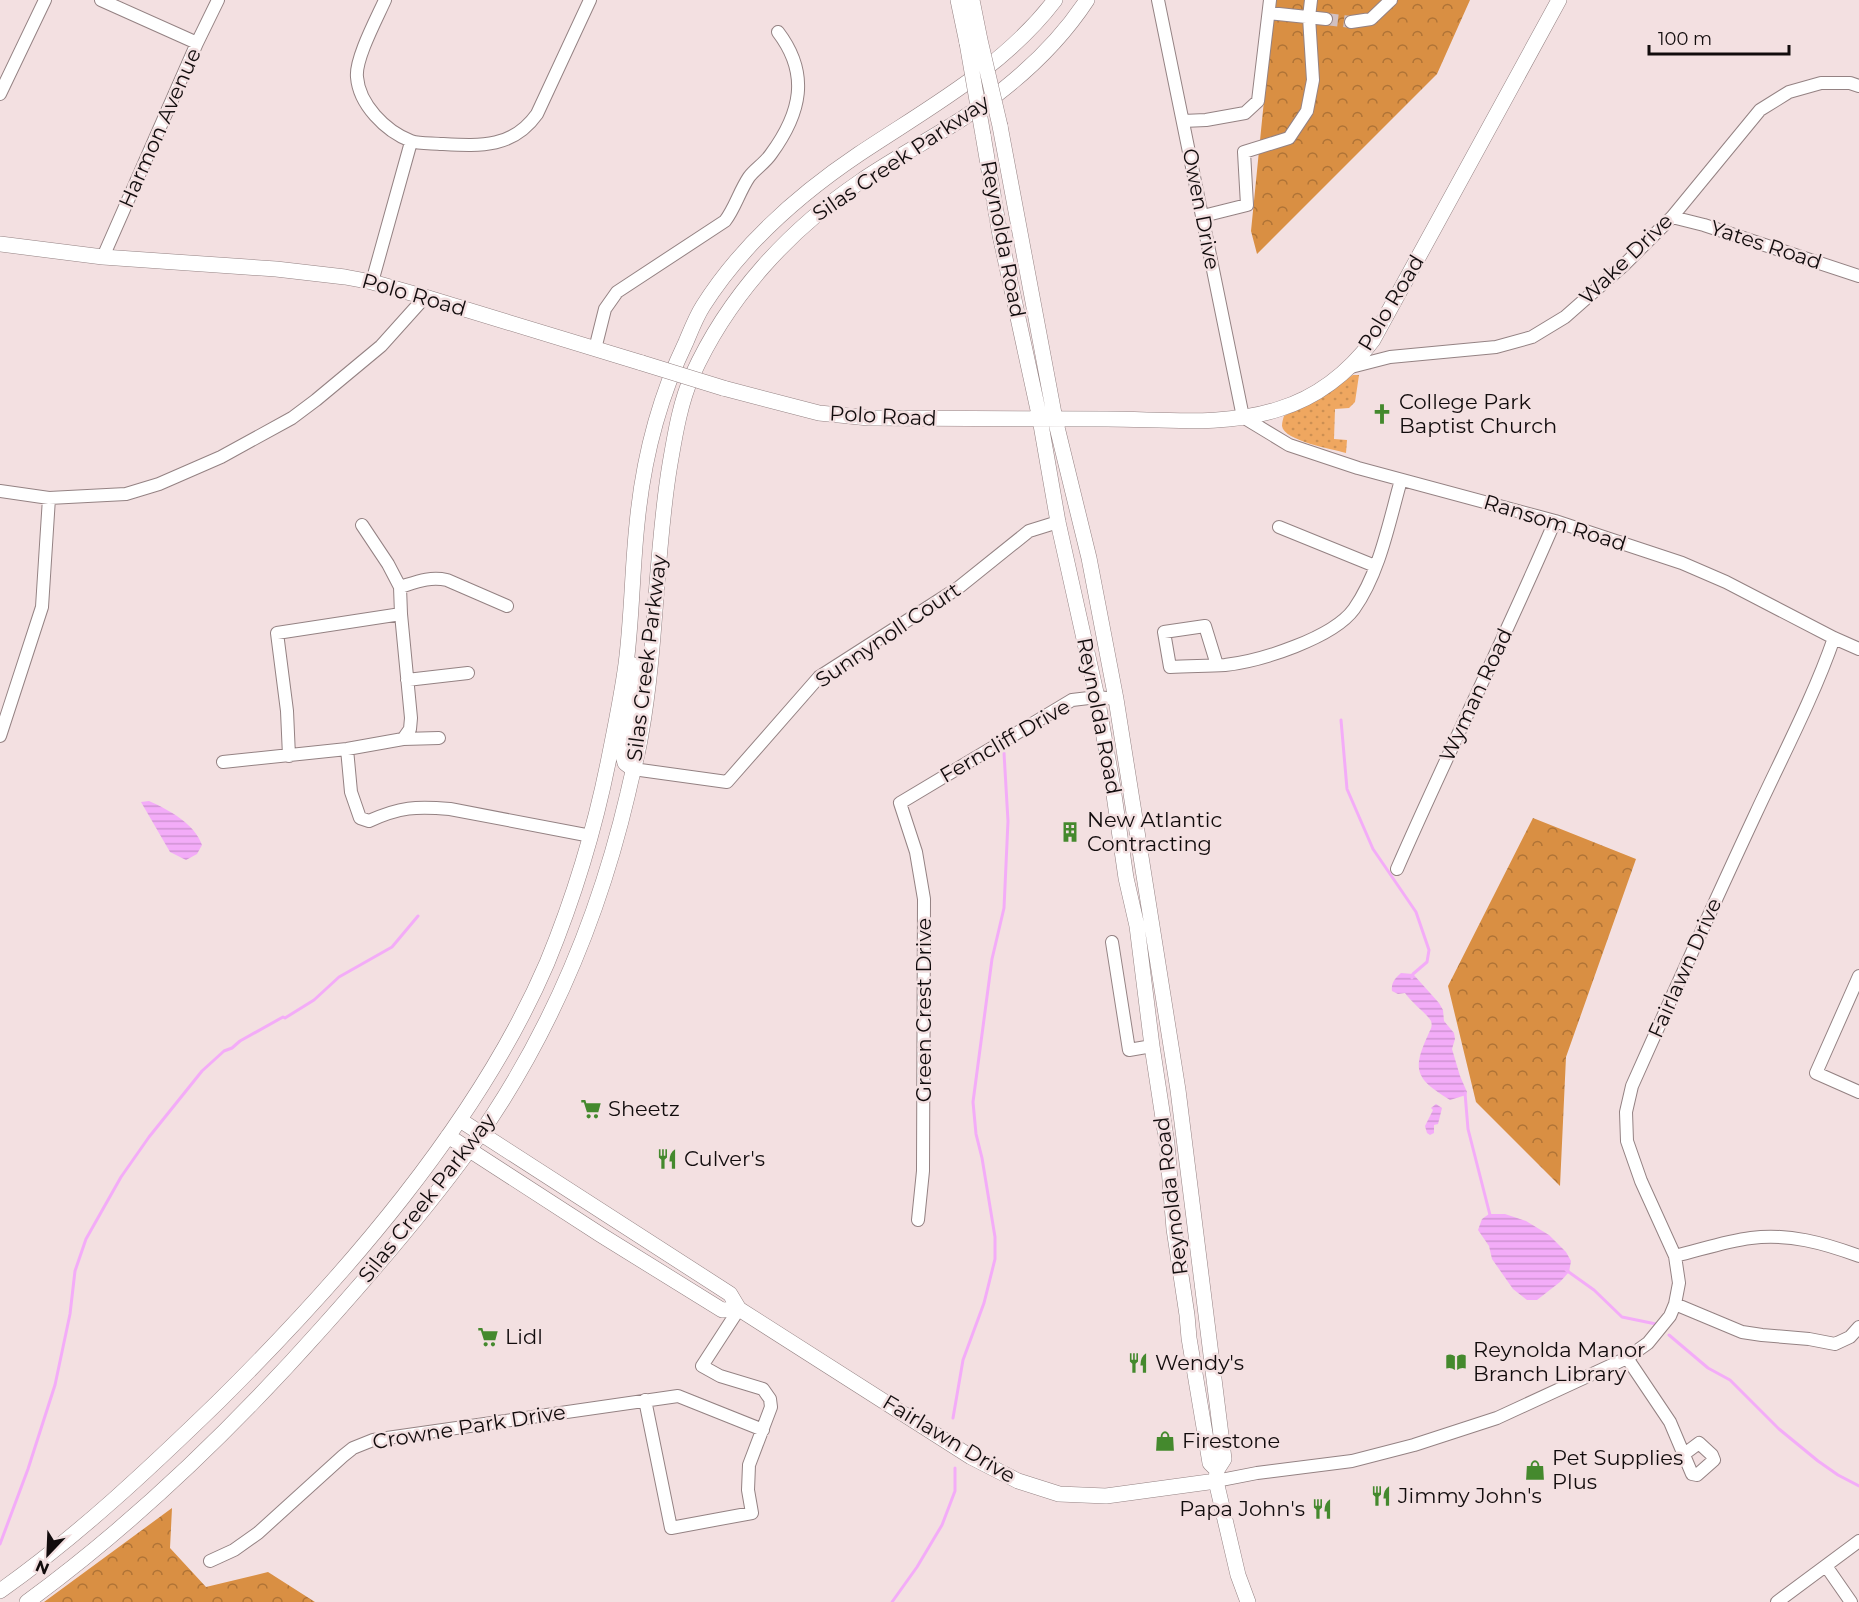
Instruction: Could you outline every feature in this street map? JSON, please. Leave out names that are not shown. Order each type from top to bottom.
[{"type":"main road","name":"Reynolda Road","points":[[958,0],[974,41],[1000,126],[1047,419],[1058,522],[1097,697],[1126,878],[1137,926],[1167,1144],[1174,1229],[1189,1338],[1210,1463],[1217,1475],[1244,1598]]},
{"type":"main road","name":"Reynolda Road","points":[[972,0],[983,135],[1000,235],[1047,419],[1089,558],[1116,699],[1178,1090],[1224,1459],[1217,1475]]},
{"type":"main road","name":"Silas Creek Parkway","points":[[0,1591],[72,1535],[128,1487],[253,1366],[308,1307],[401,1198],[460,1120],[519,1020],[546,965],[572,897],[591,836],[611,751],[626,661],[637,520],[648,447],[672,370],[702,308],[745,248],[797,199],[856,156],[980,73],[1037,23],[1055,0]]},
{"type":"main road","name":"Silas Creek Parkway","points":[[27,1602],[89,1554],[144,1505],[219,1436],[303,1350],[375,1268],[468,1151],[524,1064],[576,957],[617,836],[641,735],[655,615],[664,502],[675,438],[691,378],[722,321],[759,269],[807,221],[859,182],[1007,87],[1047,48],[1087,0]]},
{"type":"main road","name":"Polo Road","points":[[0,244],[103,257],[288,270],[372,282],[723,388],[819,413],[861,417],[1200,421],[1243,417],[1281,409],[1325,388],[1351,367],[1365,350],[1378,331],[1559,0]]},
{"type":"main road","points":[[631,606],[635,625],[635,651],[631,709],[624,759],[625,763],[633,769]]},
{"type":"main road","name":"Fairlawn Drive","points":[[460,1120],[730,1294],[739,1309],[971,1457],[1018,1481],[1059,1494],[1106,1496],[1217,1475]]},
{"type":"main road","name":"Fairlawn Drive","points":[[448,1136],[468,1151],[722,1310],[739,1309]]},
{"type":"main road","points":[[128,1487],[144,1505]]},
{"type":"street","points":[[0,94],[45,0]]},
{"type":"street","points":[[101,0],[197,43]]},
{"type":"street","name":"Harmon Avenue","points":[[103,257],[218,0]]},
{"type":"street","points":[[384,0],[357,68],[358,86],[367,105],[394,131],[411,142],[480,145],[504,140],[523,130],[537,114],[591,0]]},
{"type":"street","name":"Owen Drive","points":[[1158,0],[1243,417]]},
{"type":"street","points":[[1203,216],[1247,205],[1244,152],[1288,138],[1307,111],[1314,80],[1309,17],[1311,0]]},
{"type":"street","points":[[1351,22],[1371,19],[1391,0]]},
{"type":"street","points":[[1183,121],[1206,120],[1245,113],[1258,101],[1270,6],[1309,17],[1326,19]]},
{"type":"street","points":[[595,349],[605,309],[617,292],[725,221],[750,175],[770,156],[780,141],[795,107],[798,71],[788,46],[778,32]]},
{"type":"street","name":"Wake Drive","points":[[1351,367],[1390,357],[1496,347],[1532,337],[1582,303],[1624,265],[1672,217],[1760,110],[1789,92],[1821,83],[1850,82],[1859,86]]},
{"type":"street","points":[[372,282],[411,142]]},
{"type":"street","name":"Yates Road","points":[[1672,217],[1704,225],[1859,276]]},
{"type":"street","points":[[0,491],[49,498],[126,494],[190,472],[221,458],[292,418],[316,400],[381,346],[425,297]]},
{"type":"street","name":"Ransom Road","points":[[1243,417],[1289,445],[1401,480],[1555,521],[1691,567],[1726,582],[1859,649]]},
{"type":"street","points":[[1217,665],[1205,626],[1164,632],[1170,667],[1217,665],[1228,664],[1276,652],[1335,628],[1353,610],[1365,591],[1401,480]]},
{"type":"street","points":[[0,736],[42,607],[49,498]]},
{"type":"street","name":"Wyman Road","points":[[1397,869],[1449,750],[1515,613],[1555,521]]},
{"type":"street","name":"Sunnynoll Court","points":[[633,769],[727,782],[819,677],[958,588],[1029,531],[1058,522]]},
{"type":"street","points":[[362,525],[400,587],[411,718],[410,729],[403,739]]},
{"type":"street","points":[[1279,527],[1375,566]]},
{"type":"street","points":[[400,587],[437,577],[507,606]]},
{"type":"street","points":[[289,756],[287,711],[278,633],[401,614]]},
{"type":"street","name":"Fairlawn Drive","points":[[1674,1305],[1679,1283],[1675,1256],[1641,1181],[1627,1141],[1626,1112],[1632,1086],[1802,714],[1834,638]]},
{"type":"street","points":[[407,681],[468,674]]},
{"type":"street","name":"Ferncliff Drive","points":[[900,803],[1072,700],[1097,697],[1116,699]]},
{"type":"street","points":[[224,762],[347,749],[403,739],[438,738]]},
{"type":"street","points":[[347,749],[351,792],[360,818],[369,821],[393,810],[432,807],[591,836]]},
{"type":"street","name":"Green Crest Drive","points":[[900,803],[916,852],[924,899],[923,1171],[918,1220]]},
{"type":"street","points":[[1112,942],[1129,1050],[1152,1046]]},
{"type":"street","points":[[1859,976],[1816,1073],[1859,1092]]},
{"type":"street","points":[[1675,1256],[1750,1238],[1785,1237],[1823,1244],[1859,1256]]},
{"type":"street","points":[[1217,1475],[1246,1475],[1352,1461],[1414,1445],[1497,1418],[1627,1358],[1648,1344],[1670,1316],[1674,1305],[1742,1332],[1836,1344],[1851,1337],[1859,1327]]},
{"type":"street","points":[[645,1400],[671,1528],[752,1513],[747,1490],[749,1465],[771,1407],[770,1399],[759,1387],[720,1376],[702,1366],[739,1309]]},
{"type":"street","points":[[1627,1358],[1670,1422],[1683,1455]]},
{"type":"street","name":"Crowne Park Drive","points":[[210,1561],[234,1550],[258,1533],[343,1455],[364,1442],[666,1397],[686,1398],[763,1430]]},
{"type":"street","points":[[1777,1602],[1859,1541]]},
{"type":"street","points":[[1826,1566],[1851,1602]]},
{"type":"shaded area","points":[[1353,375],[1359,375],[1355,402],[1349,408],[1335,409],[1334,439],[1347,440],[1346,453],[1300,440],[1285,431],[1282,426],[1284,416],[1318,399]]},
{"type":"shaded area","points":[[149,801],[173,813],[194,831],[202,845],[197,854],[186,860],[170,852],[141,802]]},
{"type":"shaded area","points":[[1401,973],[1413,974],[1443,1010],[1444,1021],[1454,1033],[1452,1049],[1467,1092],[1466,1095],[1450,1100],[1430,1086],[1420,1074],[1420,1058],[1432,1023],[1405,993],[1398,994],[1392,991],[1394,981]]},
{"type":"shaded area","points":[[1436,1104],[1442,1108],[1438,1124],[1434,1125],[1434,1133],[1430,1135],[1425,1126],[1433,1110],[1431,1108]]},
{"type":"shaded area","points":[[1489,1214],[1505,1214],[1526,1221],[1549,1235],[1566,1252],[1571,1261],[1569,1272],[1537,1300],[1527,1300],[1513,1289],[1492,1259],[1489,1246],[1478,1230],[1482,1219]]},
{"type":"green space","points":[[1274,0],[1470,0],[1437,74],[1257,254],[1251,231]]},
{"type":"green space","points":[[1533,818],[1636,859],[1566,1057],[1560,1186],[1476,1102],[1448,986]]},
{"type":"green space","points":[[172,1508],[170,1548],[206,1587],[268,1572],[315,1602],[44,1602]]},
{"type":"waterway","points":[[1341,720],[1347,789],[1373,849],[1416,912],[1429,950],[1427,962],[1413,974],[1412,978]]},
{"type":"waterway","points":[[953,1418],[963,1360],[984,1303],[995,1259],[995,1237],[976,1134],[973,1102],[992,959],[1004,908],[1008,821],[1004,753]]},
{"type":"waterway","points":[[0,1544],[28,1469],[55,1385],[70,1314],[75,1271],[86,1239],[121,1177],[149,1137],[202,1071],[224,1051],[283,1017],[285,1018],[314,1000],[339,977],[392,947],[418,916]]},
{"type":"waterway","points":[[1465,1093],[1468,1129],[1490,1215]]},
{"type":"waterway","points":[[1566,1270],[1594,1290],[1622,1317],[1656,1324]]},
{"type":"waterway","points":[[1669,1335],[1708,1368],[1730,1380],[1779,1429],[1818,1461],[1859,1486]]},
{"type":"waterway","points":[[892,1602],[917,1567],[942,1525],[955,1491],[955,1468]]},
{"type":"tunnel","points":[[1326,19],[1351,22]]},
{"type":"place","name":"College Park Baptist Church","points":[[1382,414]]},
{"type":"place","name":"New Atlantic Contracting","points":[[1070,832]]},
{"type":"place","name":"Sheetz","points":[[591,1109]]},
{"type":"place","name":"Culver's","points":[[667,1159]]},
{"type":"place","name":"Lidl","points":[[488,1337]]},
{"type":"place","name":"Reynolda Manor Branch Library","points":[[1456,1362]]},
{"type":"place","name":"Wendy's","points":[[1138,1363]]},
{"type":"place","name":"Firestone","points":[[1165,1441]]},
{"type":"place","name":"Pet Supplies Plus","points":[[1535,1470]]},
{"type":"place","name":"Jimmy John's","points":[[1381,1496]]},
{"type":"place","name":"Papa John's","points":[[1322,1509]]}]
